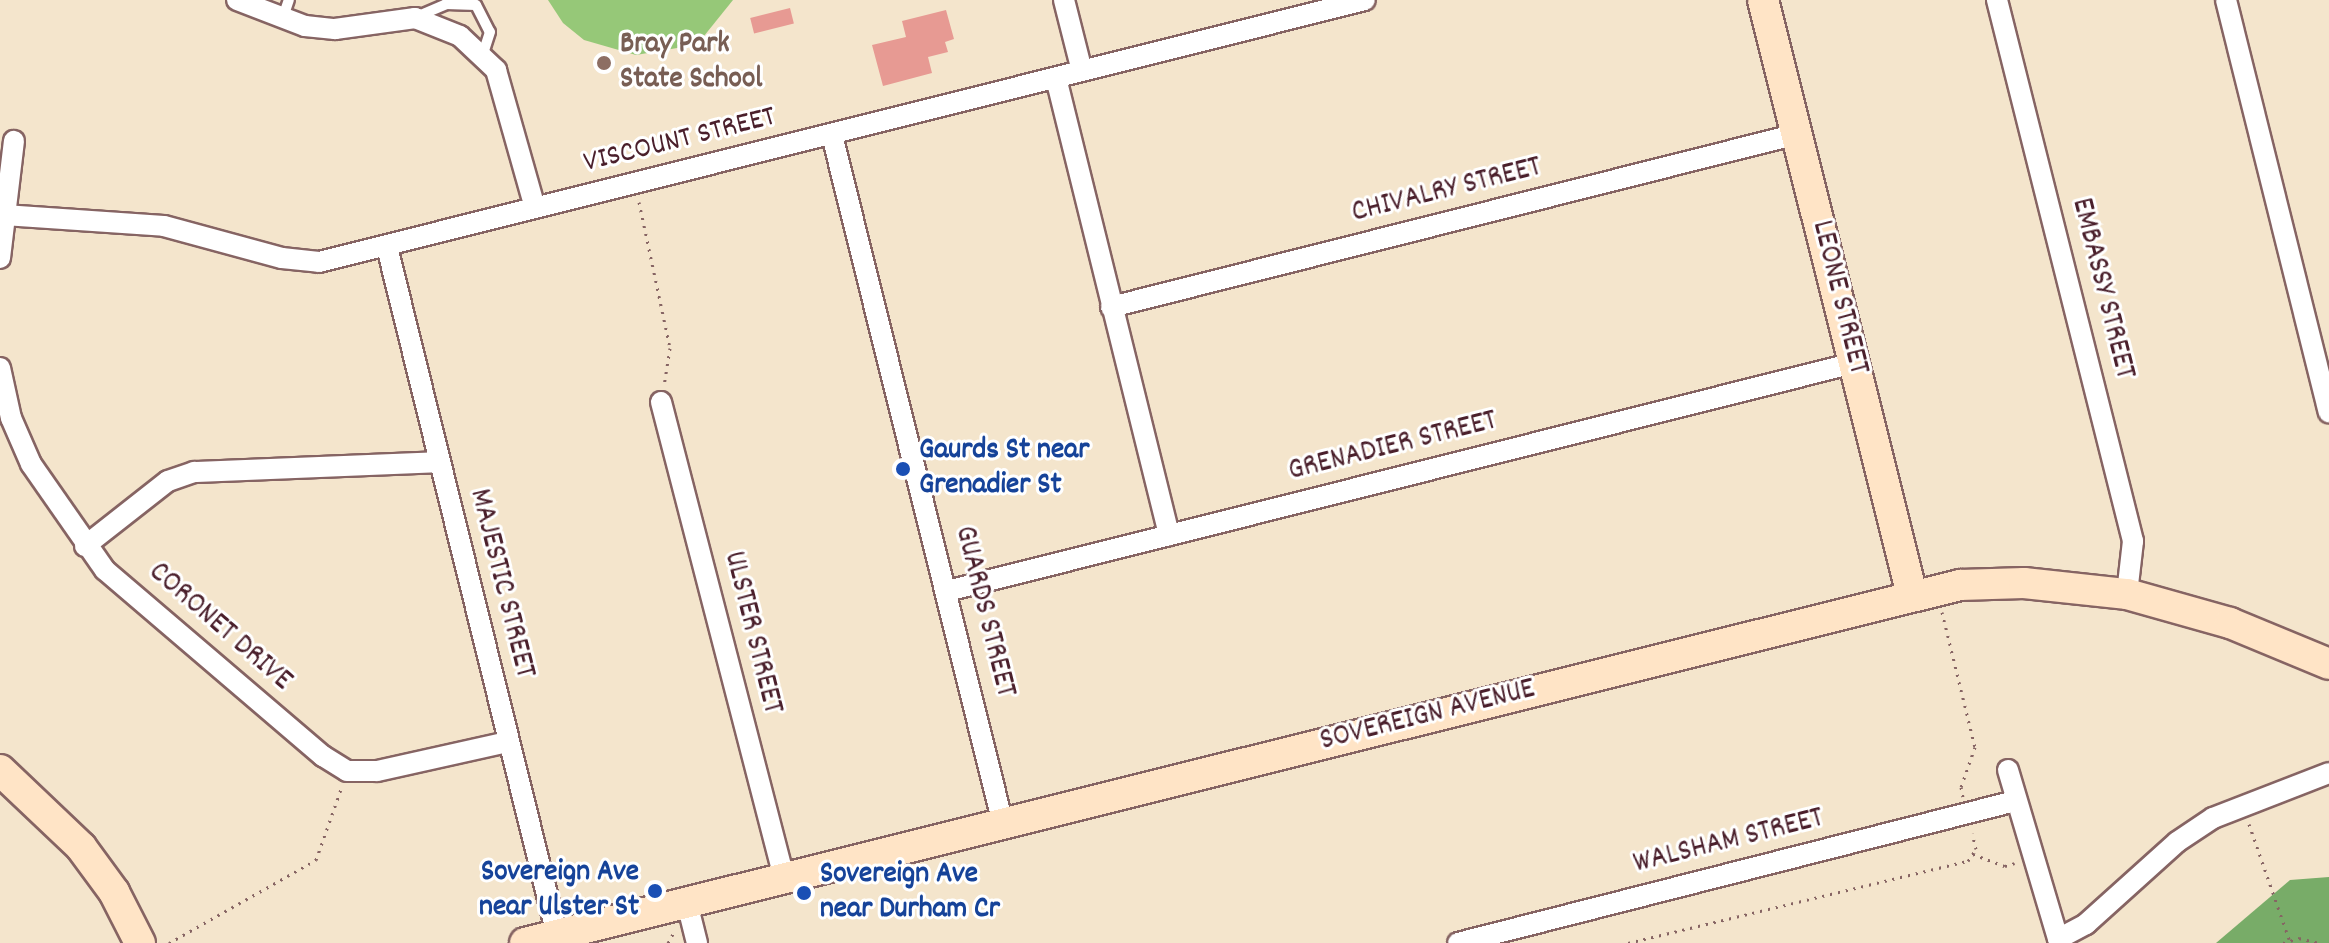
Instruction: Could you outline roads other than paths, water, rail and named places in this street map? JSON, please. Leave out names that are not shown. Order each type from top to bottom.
[{"type":"street","points":[[237,0],[286,9],[335,29],[415,18],[460,36],[483,53],[504,90],[535,208]]},
{"type":"street","points":[[1064,0],[1082,71]]},
{"type":"street","name":"LEONE STREET","points":[[1763,0],[1912,595]]},
{"type":"street","name":"EMBASSY STREET","points":[[1997,0],[2131,531],[2134,563],[2127,594]]},
{"type":"street","points":[[2226,0],[2329,412]]},
{"type":"street","name":"VISCOUNT STREET","points":[[4,215],[164,226],[301,262],[387,247],[1357,1]]},
{"type":"street","points":[[1056,78],[1169,535]]},
{"type":"street","name":"CHIVALRY STREET","points":[[1111,307],[1797,134]]},
{"type":"street","name":"GUARDS STREET","points":[[832,135],[1003,824]]},
{"type":"street","points":[[0,258],[14,141]]},
{"type":"street","name":"MAJESTIC STREET","points":[[387,247],[557,935]]},
{"type":"street","name":"GRENADIER STREET","points":[[947,591],[1854,363]]},
{"type":"street","name":"CORONET DRIVE","points":[[0,368],[11,418],[31,464],[85,546],[105,570],[347,771],[377,771],[508,742]]},
{"type":"street","name":"ULSTER STREET","points":[[661,402],[784,879]]},
{"type":"street","points":[[85,546],[168,481],[194,472],[439,462]]},
{"type":"street","name":"SOVEREIGN AVENUE","points":[[525,943],[1912,595],[1989,583],[2127,594],[2230,623],[2329,664]]},
{"type":"street","points":[[0,770],[81,847],[138,940]]},
{"type":"street","points":[[2008,770],[2058,939],[2086,924],[2177,842],[2243,805],[2329,773]]},
{"type":"street","name":"WALSHAM STREET","points":[[1458,943],[2015,801]]},
{"type":"street","points":[[687,903],[697,943]]},
{"type":"lane","points":[[415,18],[446,4],[476,5],[490,32],[483,53]]},
{"type":"place","name":"Bray Park State School","points":[[604,63]]},
{"type":"place","name":"Gaurds St near Grenadier St","points":[[903,469]]},
{"type":"place","name":"Sovereign Ave near Ulster St","points":[[655,891]]},
{"type":"place","name":"Sovereign Ave near Durham Cr","points":[[804,893]]}]
